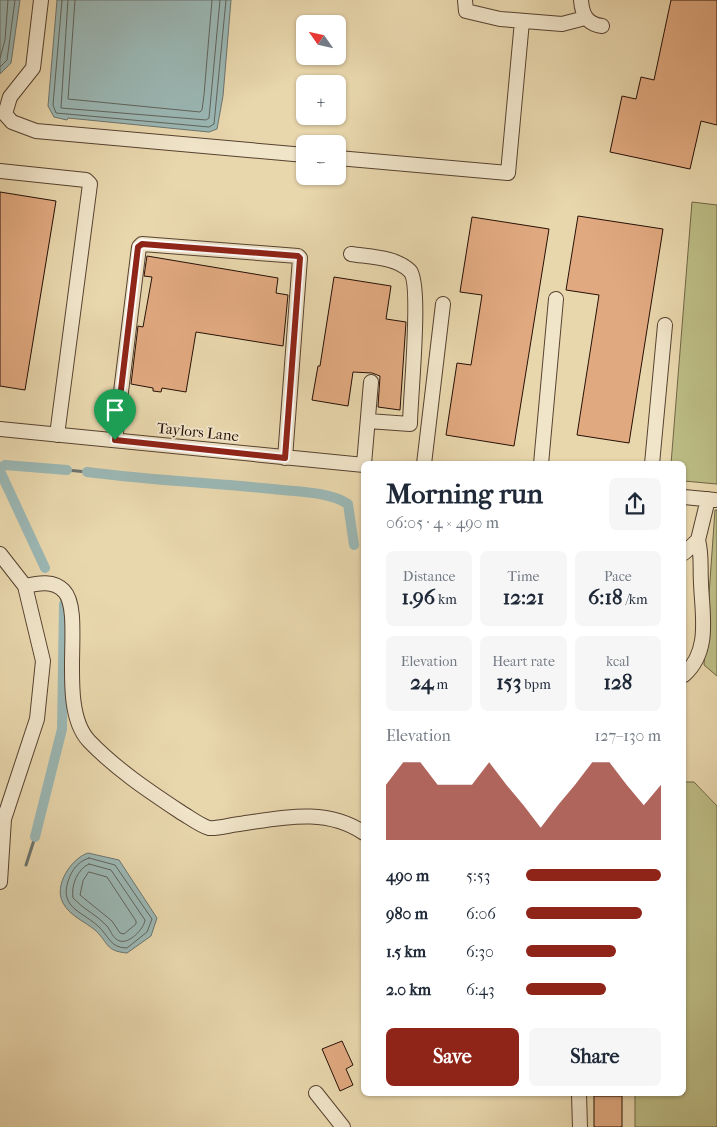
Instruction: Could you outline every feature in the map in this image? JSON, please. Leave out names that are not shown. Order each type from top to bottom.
[{"type":"street","points":[[41,0],[33,68],[10,97],[5,114],[12,122],[36,131],[296,154]]},
{"type":"street","points":[[465,0],[466,11],[476,15],[562,24],[585,18]]},
{"type":"street","points":[[581,0],[585,18],[594,25],[602,26]]},
{"type":"street","points":[[346,159],[508,173],[522,21]]},
{"type":"street","points":[[0,171],[86,180],[90,184],[57,435]]},
{"type":"street","points":[[115,440],[138,247],[142,244],[298,256],[300,258],[285,458]]},
{"type":"street","points":[[352,254],[384,259],[400,265],[411,272],[414,281],[416,309],[410,424],[368,421]]},
{"type":"street","points":[[541,461],[556,299]]},
{"type":"street","points":[[424,461],[443,304]]},
{"type":"street","points":[[652,461],[665,325]]},
{"type":"street","points":[[364,461],[371,382]]},
{"type":"street","name":"Taylors Lane","points":[[0,429],[361,465]]},
{"type":"street","points":[[686,497],[712,500],[698,540],[686,551]]},
{"type":"street","points":[[686,671],[694,661],[702,641],[704,623],[701,551],[698,540]]},
{"type":"street","points":[[0,554],[25,586],[43,661],[37,719],[4,819],[0,882]]},
{"type":"street","points":[[25,586],[43,582],[58,586],[65,592],[71,605],[71,658],[76,721],[87,739],[109,761],[144,788],[208,828],[304,815],[334,818],[361,832]]},
{"type":"street","points":[[316,1093],[343,1127]]},
{"type":"street","points":[[579,1096],[580,1127]]},
{"type":"green space","points":[[692,202],[717,205],[717,484],[686,481],[686,461],[671,461]]},
{"type":"green space","points":[[715,510],[717,510],[717,676],[704,665]]},
{"type":"green space","points":[[686,782],[694,782],[717,806],[717,1127],[635,1127],[635,1096],[686,1096]]},
{"type":"water","points":[[0,0],[20,0],[11,63],[0,74]]},
{"type":"water","points":[[57,0],[231,0],[223,96],[217,129],[209,132],[68,118],[67,120],[54,117],[48,106]]},
{"type":"water","points":[[88,853],[119,860],[157,918],[151,936],[127,953],[108,946],[95,930],[73,915],[63,903],[60,888],[66,873],[76,860]]},
{"type":"building","points":[[671,0],[717,0],[717,125],[701,121],[690,169],[610,152],[622,96],[636,99],[641,77],[654,80]]},
{"type":"building","points":[[0,192],[56,201],[25,390],[0,386]]},
{"type":"building","points":[[578,216],[663,229],[629,443],[577,435],[599,295],[566,290]]},
{"type":"building","points":[[472,217],[549,229],[514,446],[446,435],[457,363],[471,365],[482,295],[460,292]]},
{"type":"building","points":[[147,256],[278,278],[276,293],[288,295],[283,346],[196,332],[186,392],[162,388],[161,392],[153,391],[153,388],[131,384],[138,326],[143,327],[152,277],[144,276]]},
{"type":"building","points":[[334,277],[391,286],[386,319],[406,322],[400,410],[378,407],[380,376],[372,373],[353,372],[348,406],[312,400],[318,366],[320,366]]},
{"type":"building","points":[[342,1041],[353,1065],[346,1069],[353,1085],[340,1091],[322,1049]]},
{"type":"building","points":[[594,1096],[622,1096],[622,1127],[594,1127]]},
{"type":"waterway","points":[[0,468],[5,465],[67,470]]},
{"type":"waterway","points":[[67,470],[87,472]]},
{"type":"waterway","points":[[0,471],[45,568]]},
{"type":"waterway","points":[[87,472],[322,494],[348,504],[354,545]]},
{"type":"waterway","points":[[35,837],[62,729],[64,604]]},
{"type":"waterway","points":[[26,865],[35,837]]},
{"type":"route","points":[[142,244],[298,256],[300,258],[285,458],[115,440],[138,247],[142,244]]}]
